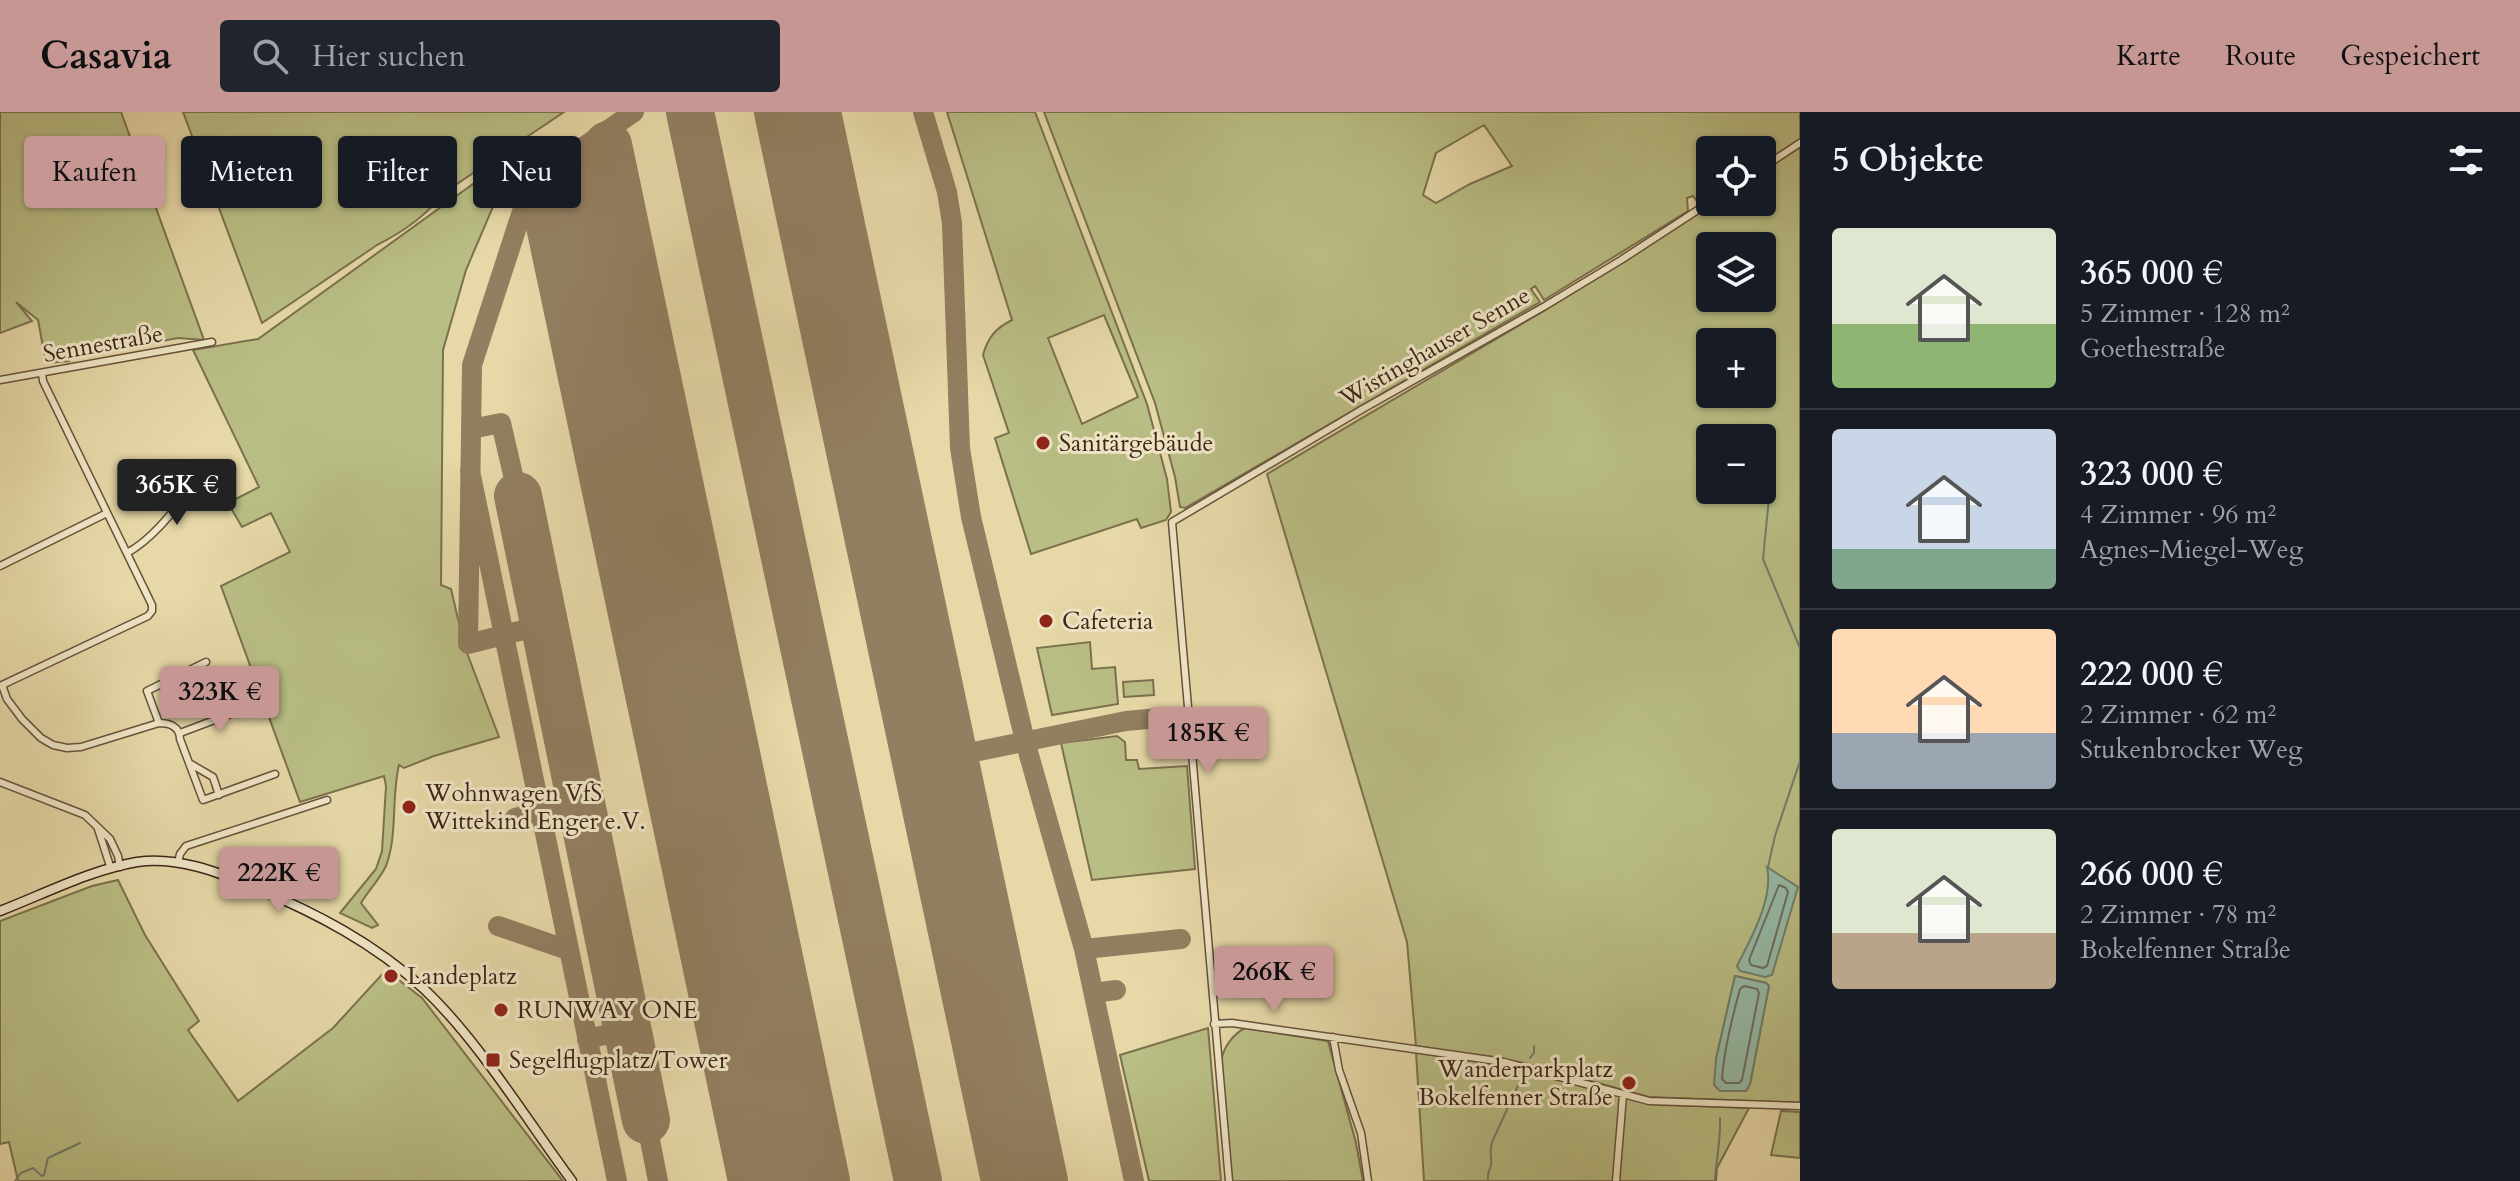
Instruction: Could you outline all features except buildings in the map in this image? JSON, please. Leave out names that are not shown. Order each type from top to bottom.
[{"type":"street","points":[[1776,159],[1800,143]]},
{"type":"street","name":"Wistinghauser Senne","points":[[1214,1024],[1172,523],[1583,283],[1696,211]]},
{"type":"street","name":"Sennestraße","points":[[0,380],[212,342]]},
{"type":"street","points":[[42,373],[43,381],[152,605],[152,611],[148,616],[1,685],[7,699],[41,738],[67,748],[81,747],[159,723],[175,726],[203,800],[275,774]]},
{"type":"street","points":[[127,553],[155,530],[204,473]]},
{"type":"street","points":[[0,566],[107,513]]},
{"type":"street","points":[[159,723],[147,691],[206,662]]},
{"type":"street","points":[[180,733],[249,707]]},
{"type":"street","points":[[189,763],[213,777],[219,795]]},
{"type":"street","points":[[0,782],[85,815],[96,826],[116,868]]},
{"type":"street","points":[[178,863],[186,846],[327,800]]},
{"type":"street","points":[[0,911],[138,862],[178,863],[210,870],[298,905],[342,928],[384,956],[425,990],[457,1026],[572,1181]]},
{"type":"street","points":[[1229,1181],[1214,1024],[1230,1023],[1504,1062],[1649,1101],[1800,1106]]},
{"type":"street","points":[[1333,1037],[1339,1070],[1361,1133],[1368,1181]]},
{"type":"street","points":[[1616,1181],[1623,1095]]},
{"type":"green space","points":[[0,112],[121,112],[130,136],[24,136],[24,208],[156,208],[204,340],[178,338],[46,363],[38,320],[16,302],[32,321],[0,333]]},
{"type":"green space","points":[[183,112],[564,112],[528,136],[473,136],[473,173],[457,184],[457,136],[338,136],[338,208],[430,208],[405,229],[262,323],[219,208],[322,208],[322,136],[192,136]]},
{"type":"green space","points":[[947,112],[1035,112],[1147,404],[1167,479],[1171,512],[1166,520],[1141,528],[1137,519],[1031,554],[995,438],[1009,433],[983,355],[993,334],[1012,320]],"holes":[[[1104,315],[1138,397],[1082,424],[1048,338]]]},
{"type":"green space","points":[[1044,112],[1800,112],[1800,139],[1776,155],[1776,136],[1696,136],[1696,200],[1693,196],[1687,198],[1688,211],[1544,300],[1535,286],[1531,289],[1540,302],[1185,508],[1180,507],[1155,403]],"holes":[[[1484,125],[1512,166],[1436,203],[1423,195],[1436,153]]]},
{"type":"green space","points":[[1800,147],[1800,1103],[1649,1097],[1525,1063],[1416,1046],[1407,942],[1267,474],[1547,309],[1696,215],[1776,216],[1776,163]],"holes":[[[1735,976],[1769,986],[1750,1084],[1746,1091],[1721,1091],[1716,1059]]]},
{"type":"green space","points":[[473,184],[473,208],[492,208],[466,270],[443,350],[441,585],[451,589],[464,645],[499,737],[404,768],[399,765],[390,854],[386,866],[361,903],[378,925],[372,928],[340,913],[376,869],[382,851],[384,776],[300,802],[221,586],[290,552],[271,513],[242,527],[228,503],[259,487],[193,350],[258,339],[440,208],[457,208],[457,196]]},
{"type":"green space","points":[[1090,642],[1092,669],[1115,667],[1118,704],[1052,715],[1037,648]]},
{"type":"green space","points":[[1153,680],[1154,695],[1124,697],[1123,682]]},
{"type":"green space","points":[[1117,736],[1125,742],[1126,760],[1137,760],[1139,769],[1187,766],[1195,869],[1092,880],[1061,743]]},
{"type":"green space","points":[[118,880],[145,935],[199,1021],[188,1030],[238,1101],[333,1028],[386,970],[422,998],[563,1181],[18,1181],[9,1142],[0,1144],[0,921],[92,886]]},
{"type":"green space","points":[[1208,1028],[1221,1181],[1149,1181],[1120,1055]]},
{"type":"green space","points":[[1245,1028],[1328,1041],[1356,1143],[1363,1181],[1232,1181],[1221,1062],[1229,1042]]},
{"type":"green space","points":[[1416,1052],[1501,1065],[1649,1104],[1749,1108],[1717,1168],[1716,1181],[1424,1181]]},
{"type":"green space","points":[[1781,1111],[1800,1112],[1800,1158],[1771,1155]]},
{"type":"water","points":[[1767,867],[1798,887],[1772,975],[1765,977],[1740,971],[1737,966],[1764,905]]},
{"type":"water","points":[[1735,976],[1769,986],[1750,1084],[1746,1091],[1720,1091],[1714,1085],[1716,1059]]},
{"type":"waterway","points":[[1768,504],[1763,559],[1800,648]]},
{"type":"waterway","points":[[1768,867],[1800,761]]},
{"type":"waterway","points":[[1530,1058],[1534,1046]]},
{"type":"waterway","points":[[1488,1181],[1492,1142],[1521,1079]]},
{"type":"waterway","points":[[1715,1181],[1720,1118]]},
{"type":"waterway","points":[[15,1181],[21,1173],[33,1168],[44,1175],[48,1158],[80,1143]]},
{"type":"taxiway","points":[[543,625],[468,644],[472,365],[530,187],[634,112]]},
{"type":"taxiway","points":[[923,112],[947,192],[952,223],[960,448],[971,517],[1025,741],[1084,949],[1134,1181]]},
{"type":"taxiway","points":[[821,316],[858,307]]},
{"type":"taxiway","points":[[583,379],[653,361]]},
{"type":"taxiway","points":[[471,429],[501,423],[518,496]]},
{"type":"taxiway","points":[[470,471],[617,1181]]},
{"type":"taxiway","points":[[954,756],[1126,721],[1170,717]]},
{"type":"taxiway","points":[[515,818],[580,799]]},
{"type":"taxiway","points":[[498,926],[568,950]]},
{"type":"taxiway","points":[[1084,949],[1181,939]]},
{"type":"taxiway","points":[[1094,993],[1116,990]]},
{"type":"taxiway","points":[[587,1039],[627,1030]]},
{"type":"taxiway","points":[[976,1043],[1013,1035]]},
{"type":"taxiway","points":[[646,1120],[658,1181]]},
{"type":"runway","points":[[690,112],[918,1181]]},
{"type":"runway","points":[[778,112],[1005,1181]]},
{"type":"runway","points":[[817,112],[1044,1181]]},
{"type":"runway","points":[[608,145],[826,1181]]},
{"type":"runway","points":[[581,201],[788,1181]]},
{"type":"runway","points":[[546,208],[752,1181]]},
{"type":"runway","points":[[518,496],[646,1120]]},
{"type":"place","name":"Sanitärgebäude","points":[[1043,443]]},
{"type":"place","name":"Cafeteria","points":[[1046,621]]},
{"type":"place","name":"Wohnwagen VfS Wittekind Enger e.V.","points":[[409,807]]},
{"type":"place","name":"Landeplatz","points":[[391,976]]},
{"type":"place","name":"RUNWAY ONE","points":[[501,1010]]},
{"type":"place","name":"Segelflugplatz/Tower","points":[[493,1060]]},
{"type":"place","name":"Wanderparkplatz Bokelfenner Straße","points":[[1629,1083]]}]
